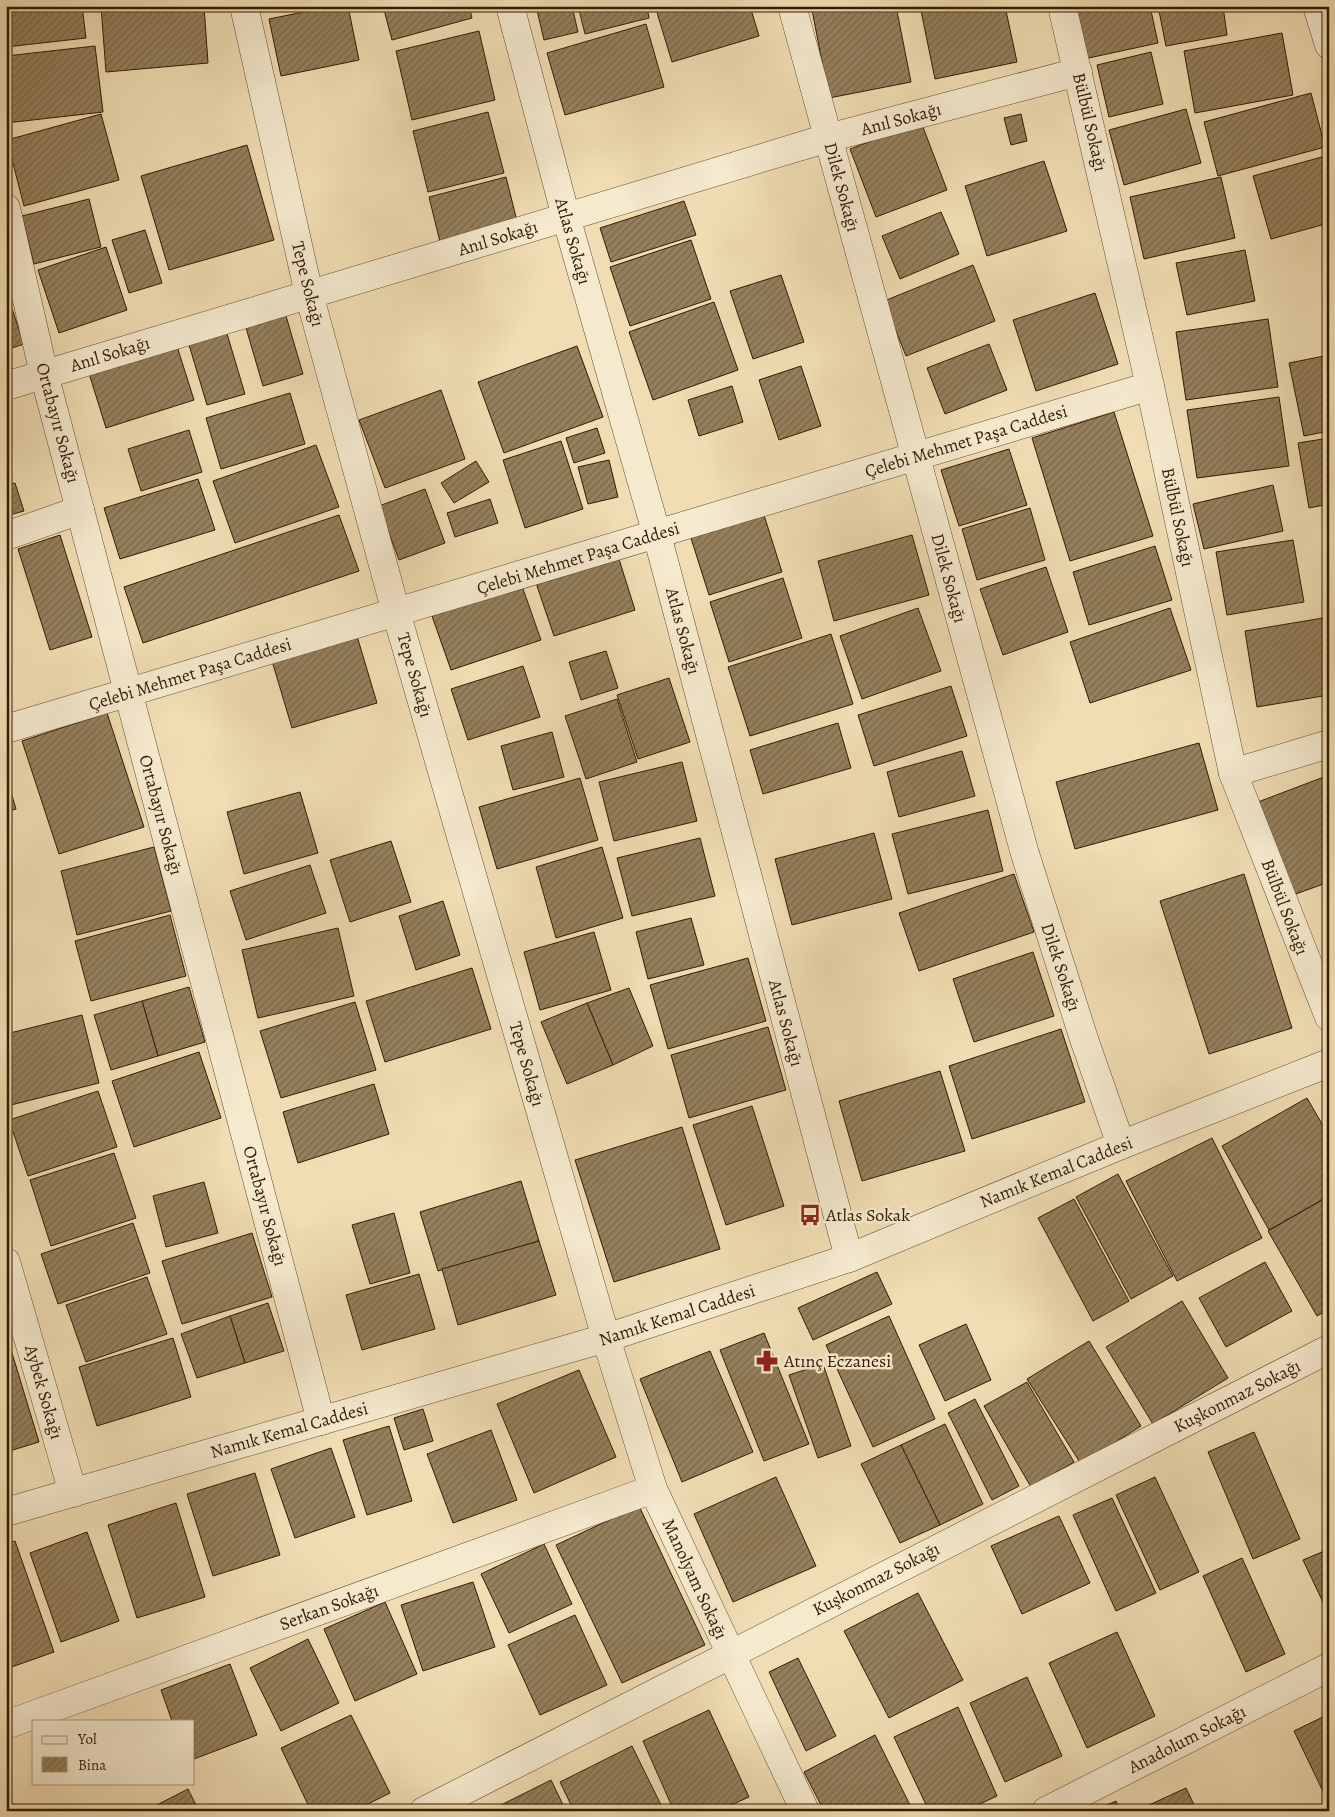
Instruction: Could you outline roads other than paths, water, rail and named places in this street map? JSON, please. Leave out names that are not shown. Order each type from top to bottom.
[{"type":"street","name":"Tepe Sokağı","points":[[244,6],[309,294],[396,612],[606,1338]]},
{"type":"street","name":"Atlas Sokağı","points":[[510,6],[566,218],[657,534],[848,1258]]},
{"type":"street","name":"Dilek Sokağı","points":[[792,6],[1025,854],[1084,1039],[1121,1145]]},
{"type":"street","name":"Bülbül Sokağı","points":[[1062,6],[1150,386],[1233,773],[1329,1018]]},
{"type":"street","points":[[1317,6],[1329,45]]},
{"type":"street","name":"Anıl Sokağı","points":[[6,386],[828,138],[1078,72]]},
{"type":"street","name":"Ortabayır Sokağı","points":[[6,208],[44,374],[321,1421]]},
{"type":"street","name":"Çelebi Mehmet Paşa Caddesi","points":[[6,729],[1150,386]]},
{"type":"street","points":[[6,536],[80,510]]},
{"type":"street","points":[[1233,773],[1329,744]]},
{"type":"street","name":"Namık Kemal Caddesi","points":[[6,1512],[606,1338],[848,1258],[1121,1145],[1329,1063]]},
{"type":"street","name":"Aybek Sokağı","points":[[6,1262],[72,1493]]},
{"type":"street","name":"Manolyam Sokağı","points":[[606,1338],[653,1489],[806,1811]]},
{"type":"street","name":"Kuşkonmaz Sokağı","points":[[424,1811],[1329,1349]]},
{"type":"street","name":"Serkan Sokağı","points":[[6,1725],[653,1489]]},
{"type":"street","name":"Anadolum Sokağı","points":[[1046,1811],[1329,1667]]},
{"type":"place","name":"Atlas Sokak","points":[[810,1215]]},
{"type":"place","name":"Atınç Eczanesi","points":[[767,1361]]}]
